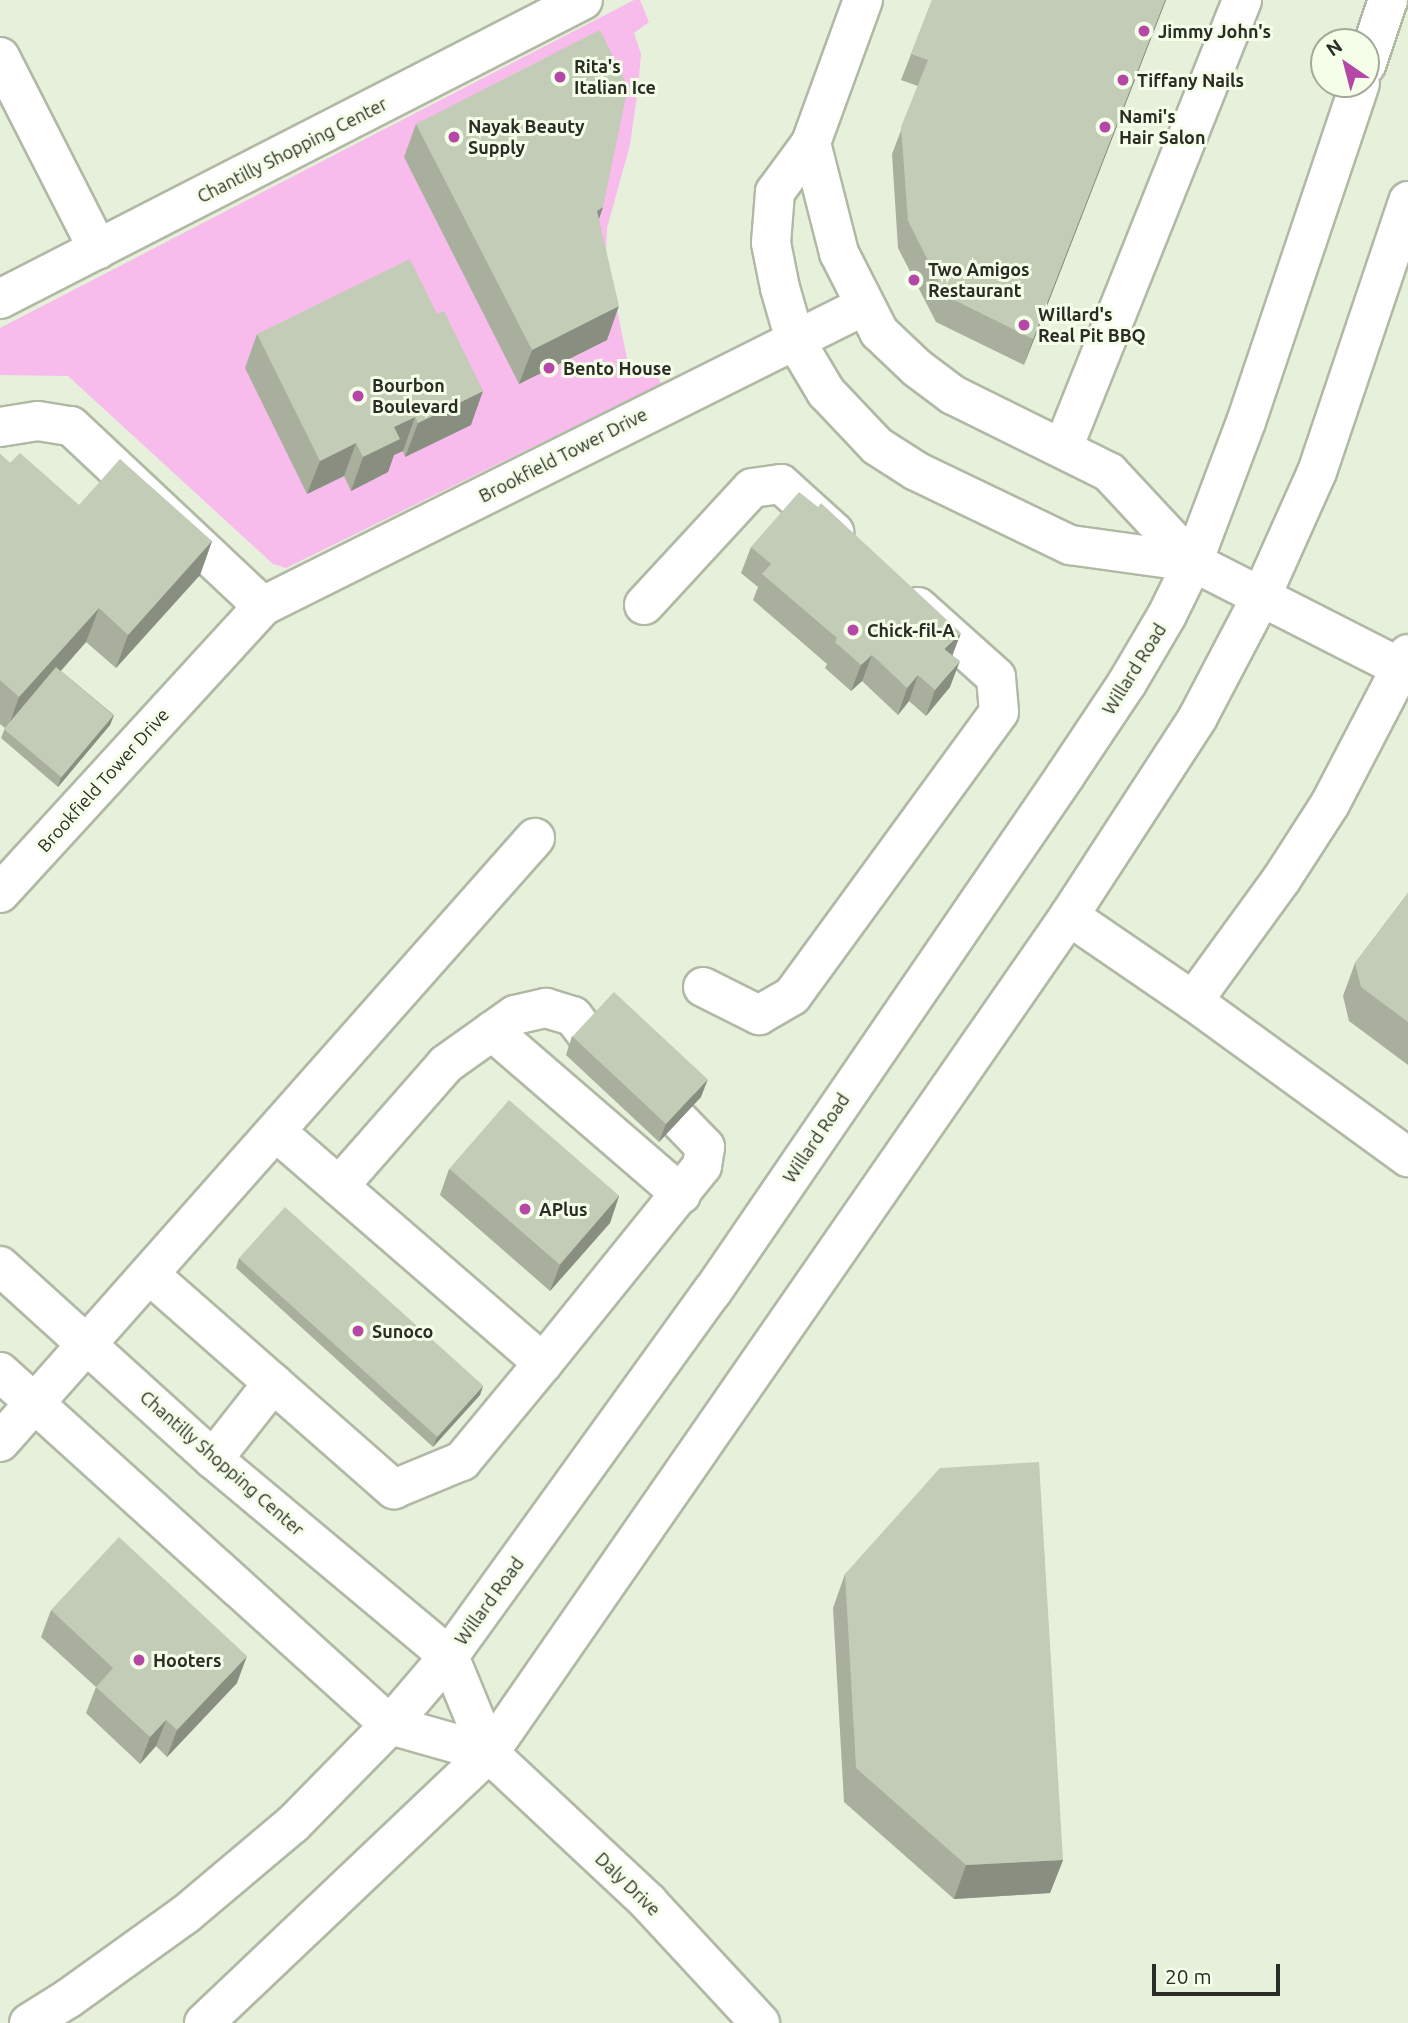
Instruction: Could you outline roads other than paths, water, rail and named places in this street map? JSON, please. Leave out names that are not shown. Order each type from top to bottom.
[{"type":"main road","name":"Chantilly Shopping Center","points":[[0,299],[583,0]]},
{"type":"main road","points":[[863,0],[811,144],[775,192],[771,243],[795,340],[826,392],[851,422],[877,446],[916,471],[1070,545],[1193,562],[1261,597],[1405,661],[1330,804],[1281,880],[1193,1001]]},
{"type":"main road","points":[[1063,448],[1242,0]]},
{"type":"main road","points":[[1379,28],[1388,0]]},
{"type":"main road","points":[[0,57],[98,249]]},
{"type":"main road","name":"Willard Road","points":[[29,2023],[69,1998],[186,1914],[293,1824],[390,1725],[449,1656],[712,1292],[1057,787],[1167,615],[1193,562],[1246,422],[1355,98]]},
{"type":"main road","points":[[811,144],[839,253],[879,332],[953,395],[1109,472],[1193,562]]},
{"type":"main road","points":[[204,2023],[489,1753],[1069,916],[1198,717],[1261,597],[1317,472],[1408,201]]},
{"type":"main road","name":"Brookfield Tower Drive","points":[[0,892],[263,606],[864,306]]},
{"type":"main road","points":[[0,428],[38,421],[71,426],[263,606]]},
{"type":"main road","points":[[644,605],[752,488],[781,484],[863,558]]},
{"type":"main road","points":[[703,987],[759,1016],[792,996],[999,712],[996,677],[894,585]]},
{"type":"main road","points":[[0,1442],[89,1345],[535,838]]},
{"type":"main road","points":[[1069,916],[1193,1001],[1408,1157]]},
{"type":"main road","points":[[339,1186],[446,1064],[516,1014],[546,1008],[573,1016],[586,1032]]},
{"type":"main road","points":[[492,1031],[681,1194]]},
{"type":"main road","points":[[150,1275],[394,1489],[462,1461],[681,1194],[702,1166],[705,1147],[679,1120]]},
{"type":"main road","points":[[276,1132],[544,1363]]},
{"type":"main road","name":"Chantilly Shopping Center","points":[[0,1266],[213,1459],[449,1656]]},
{"type":"main road","points":[[0,1372],[390,1725]]},
{"type":"main road","points":[[213,1459],[273,1383]]},
{"type":"main road","name":"Daly Drive","points":[[449,1656],[489,1753],[648,1902],[760,2023]]},
{"type":"main road","name":"Daly Drive","points":[[390,1725],[489,1753]]},
{"type":"place","name":"Jimmy John's","points":[[1144,31]]},
{"type":"place","name":"Rita's Italian Ice","points":[[560,77]]},
{"type":"place","name":"Tiffany Nails","points":[[1123,80]]},
{"type":"place","name":"Nami's Hair Salon","points":[[1105,127]]},
{"type":"place","name":"Nayak Beauty Supply","points":[[454,137]]},
{"type":"place","name":"Two Amigos Restaurant","points":[[914,280]]},
{"type":"place","name":"Willard's Real Pit BBQ","points":[[1024,325]]},
{"type":"place","name":"Bento House","points":[[549,368]]},
{"type":"place","name":"Bourbon Boulevard","points":[[358,396]]},
{"type":"place","name":"Chick-fil-A","points":[[853,630]]},
{"type":"place","name":"APlus","points":[[525,1209]]},
{"type":"place","name":"Sunoco","points":[[358,1331]]},
{"type":"place","name":"Hooters","points":[[139,1660]]}]
